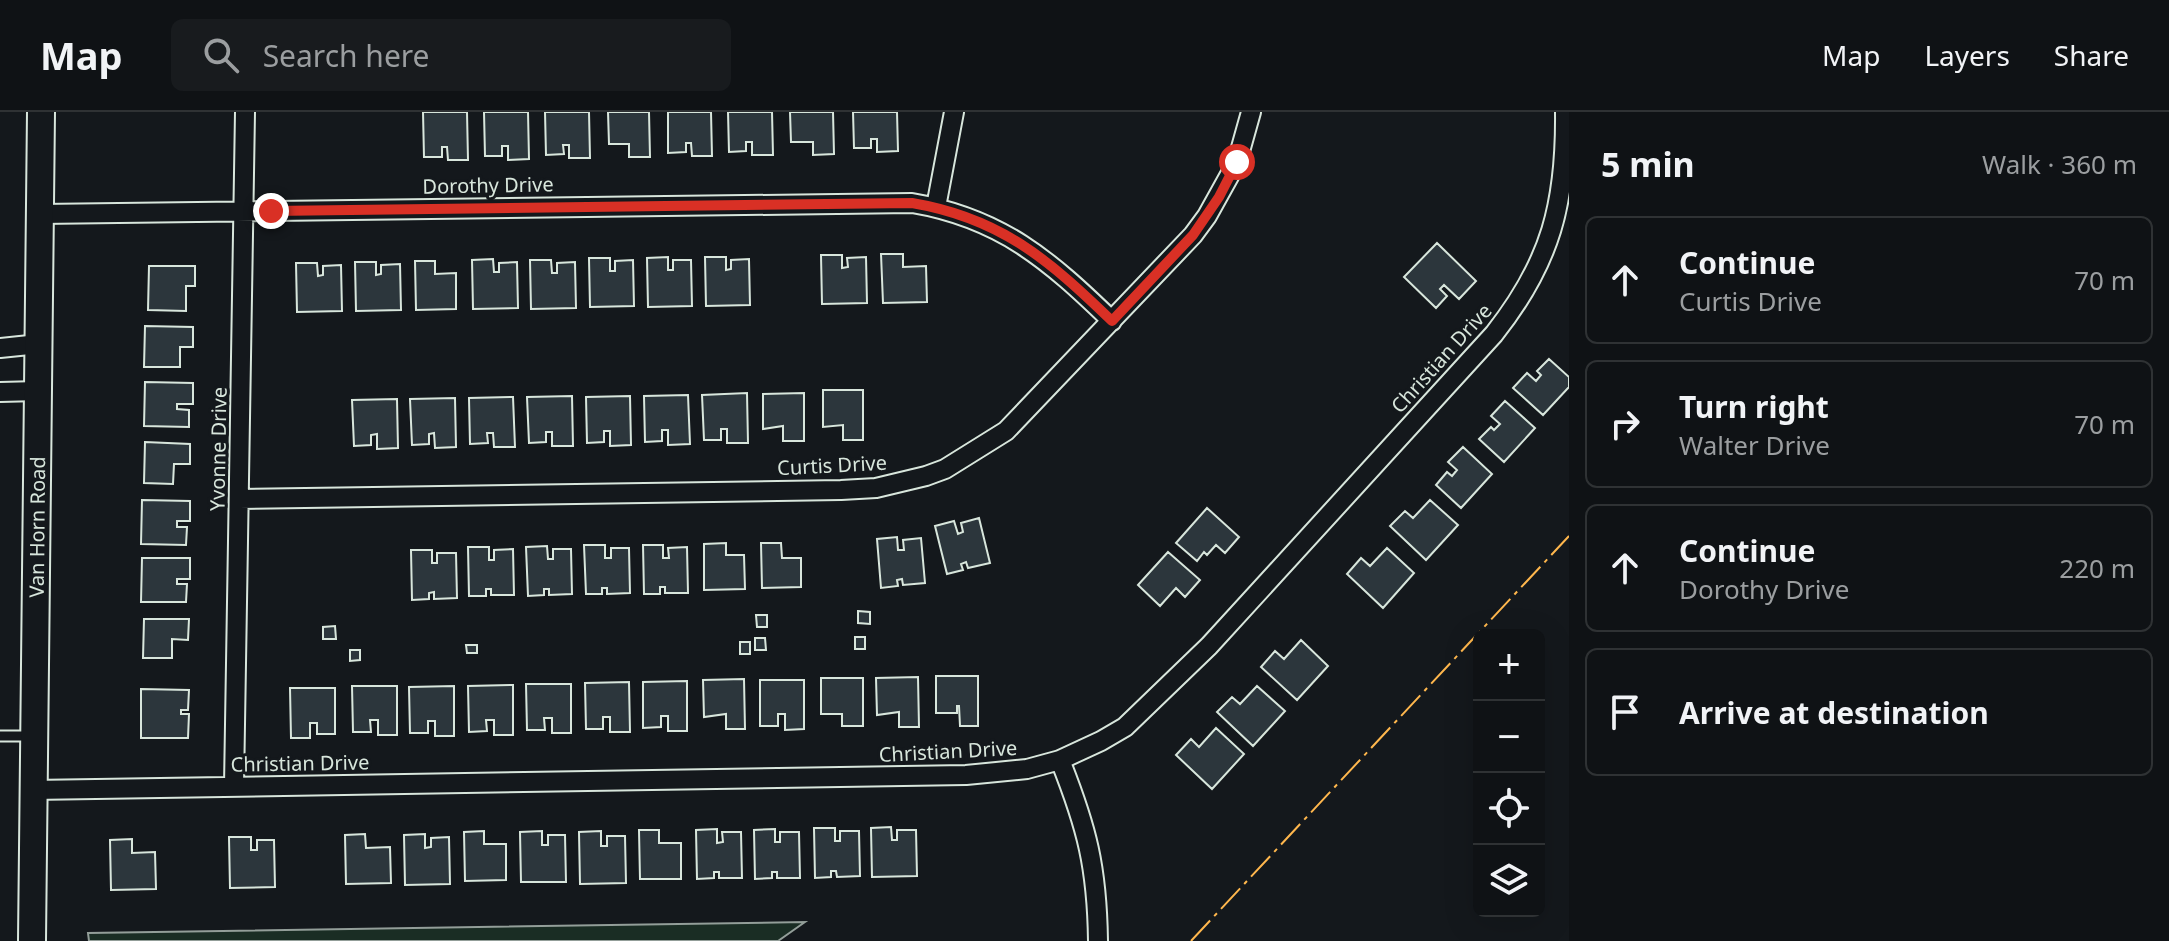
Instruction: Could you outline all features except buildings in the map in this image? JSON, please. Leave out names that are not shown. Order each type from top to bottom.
[{"type":"main road","name":"Van Horn Road","points":[[32,941],[41,112]]},
{"type":"street","name":"Yvonne Drive","points":[[234,786],[245,112]]},
{"type":"street","points":[[936,207],[954,112]]},
{"type":"street","name":"Curtis Drive","points":[[239,499],[841,490],[894,485],[945,469],[1006,431],[1207,216],[1237,162],[1251,112]]},
{"type":"street","name":"Christian Drive","points":[[32,790],[966,775],[1027,769],[1060,760],[1125,727],[1187,669],[1514,309],[1530,282],[1554,224],[1564,164],[1565,112]]},
{"type":"street","name":"Dorothy Drive","points":[[40,214],[889,202],[936,207],[978,220],[1016,240],[1064,275],[1112,321]]},
{"type":"street","points":[[0,348],[39,344]]},
{"type":"street","points":[[0,392],[38,391]]},
{"type":"street","points":[[1060,760],[1090,844],[1098,941]]},
{"type":"lane","points":[[0,736],[33,736]]},
{"type":"green space","points":[[805,922],[778,941],[89,941],[88,933]]},
{"type":"power","points":[[1191,941],[1569,536]]},
{"type":"route","points":[[271,211],[912,203],[957,212],[1016,240],[1064,275],[1112,321],[1193,235],[1219,197],[1237,162]]}]
